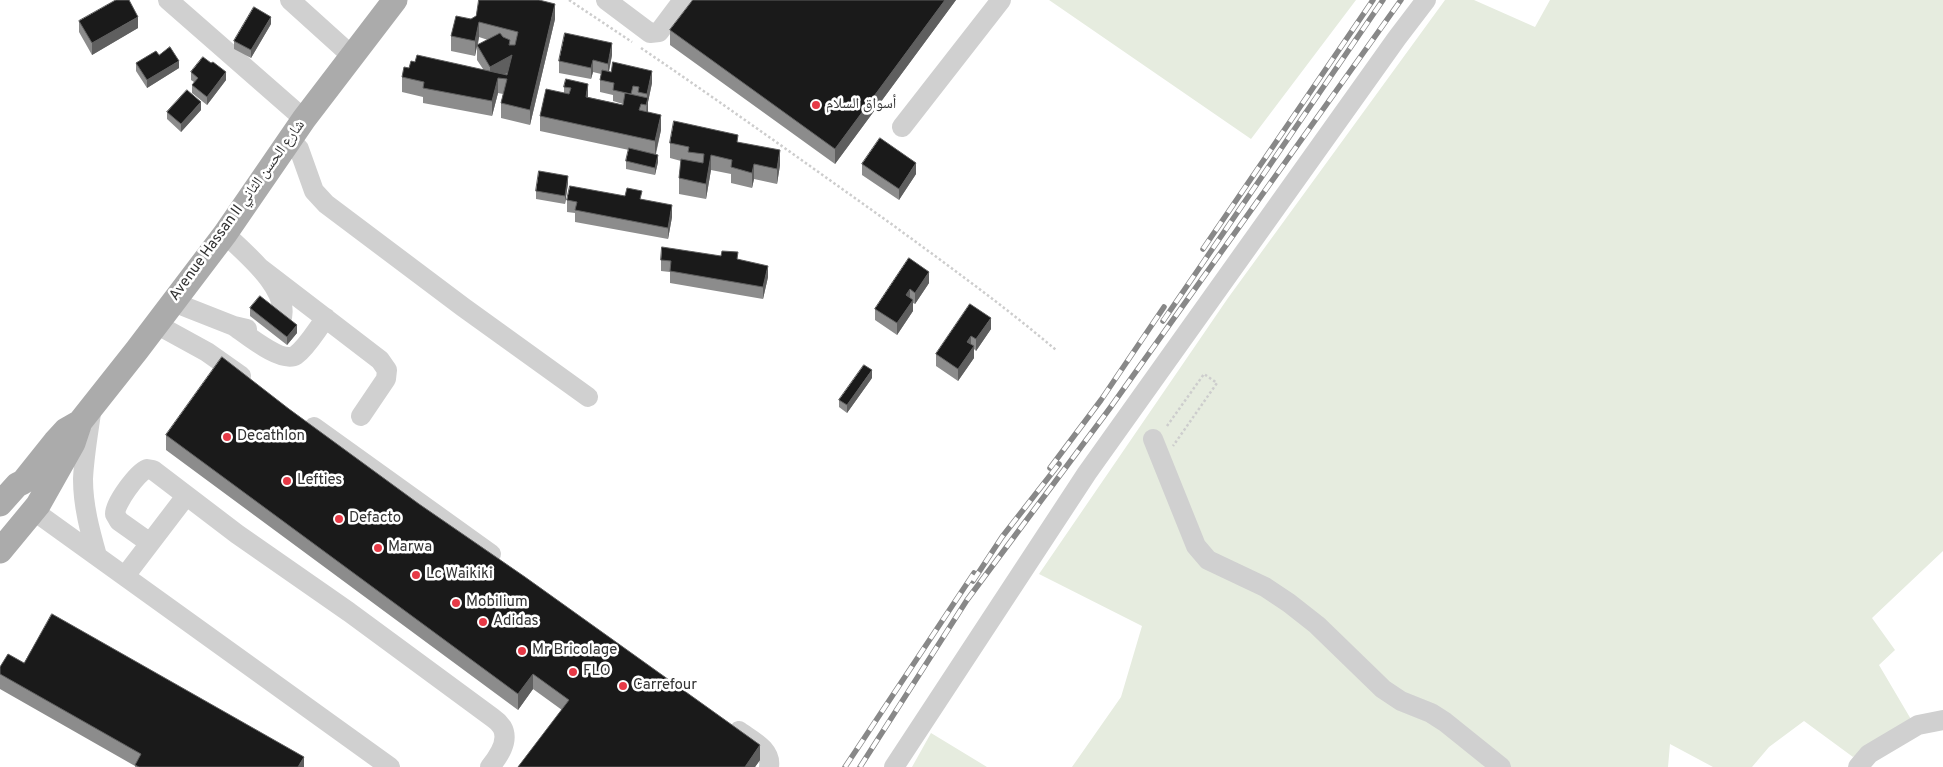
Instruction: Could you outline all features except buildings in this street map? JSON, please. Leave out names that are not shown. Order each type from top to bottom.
[{"type":"main road","name":"Avenue Hassan II شارع الحسن الثاني","points":[[1,550],[37,505],[73,443],[86,415],[225,234],[297,129],[395,0]]},
{"type":"main road","name":"Avenue Hassan II شارع الحسن الثاني","points":[[0,504],[17,485],[23,482],[58,438],[86,415]]},
{"type":"main road","points":[[23,482],[34,486],[38,490],[37,505]]},
{"type":"street","points":[[168,0],[297,129],[299,149],[314,190],[326,204],[463,307],[588,397]]},
{"type":"street","points":[[290,0],[352,56]]},
{"type":"street","points":[[606,0],[650,33],[655,34],[659,32],[683,0]]},
{"type":"street","points":[[902,128],[1001,0]]},
{"type":"street","points":[[894,767],[1087,472],[1391,46],[1426,0]]},
{"type":"street","points":[[225,234],[260,268],[380,360],[387,370],[386,379],[361,416]]},
{"type":"street","points":[[173,302],[234,326],[251,330],[275,326],[284,311],[282,301],[260,268]]},
{"type":"street","points":[[234,326],[280,356],[289,357],[300,351],[326,318]]},
{"type":"street","points":[[156,324],[207,352],[254,385]]},
{"type":"street","points":[[294,414],[504,564]]},
{"type":"street","points":[[86,415],[84,488],[86,515],[97,556]]},
{"type":"street","points":[[1160,432],[1162,462],[1196,546],[1208,560],[1265,587],[1289,603],[1383,690],[1401,701],[1431,713],[1445,722],[1502,767]]},
{"type":"street","points":[[150,543],[116,518],[115,514],[117,505],[127,490],[143,470],[150,469],[493,718],[502,727],[504,740],[501,753],[490,767]]},
{"type":"street","points":[[125,576],[186,496]]},
{"type":"street","points":[[37,505],[97,556],[390,767]]},
{"type":"street","points":[[722,720],[763,748],[769,759],[768,767]]},
{"type":"street","points":[[1858,767],[1869,754],[1918,725],[1943,720]]},
{"type":"path","points":[[569,0],[758,128],[1018,318],[1056,350]]},
{"type":"path","points":[[1160,432],[1204,374],[1217,383],[1162,462]]},
{"type":"shaded area","points":[[1049,0],[1356,0],[1251,139]]},
{"type":"shaded area","points":[[1445,0],[1474,0],[1535,27],[1550,0],[1943,0],[1943,551],[1872,618],[1895,650],[1879,665],[1912,721],[1853,757],[1804,721],[1769,747],[1752,767],[1713,767],[1670,744],[1668,767],[1072,767],[1121,697],[1142,626],[1039,574],[1228,298]]},
{"type":"shaded area","points":[[931,733],[987,767],[912,767]]},
{"type":"railway","points":[[1203,249],[1373,0]]},
{"type":"railway","points":[[1163,321],[1383,0]]},
{"type":"railway","points":[[860,767],[967,600],[1110,408],[1401,0]]},
{"type":"railway","points":[[1050,468],[1101,400],[1164,307]]},
{"type":"railway","points":[[973,581],[1002,537],[1059,464]]},
{"type":"railway","points":[[845,767],[974,573]]},
{"type":"place","name":"أسواق السلام","points":[[816,105]]},
{"type":"place","name":"Decathlon","points":[[227,437]]},
{"type":"place","name":"Lefties","points":[[287,481]]},
{"type":"place","name":"Defacto","points":[[339,519]]},
{"type":"place","name":"Marwa","points":[[378,548]]},
{"type":"place","name":"Lc Waikiki","points":[[416,575]]},
{"type":"place","name":"Mobilium","points":[[456,603]]},
{"type":"place","name":"Adidas","points":[[483,622]]},
{"type":"place","name":"Mr Bricolage","points":[[522,651]]},
{"type":"place","name":"FLO","points":[[573,672]]},
{"type":"place","name":"Carrefour","points":[[623,686]]}]
